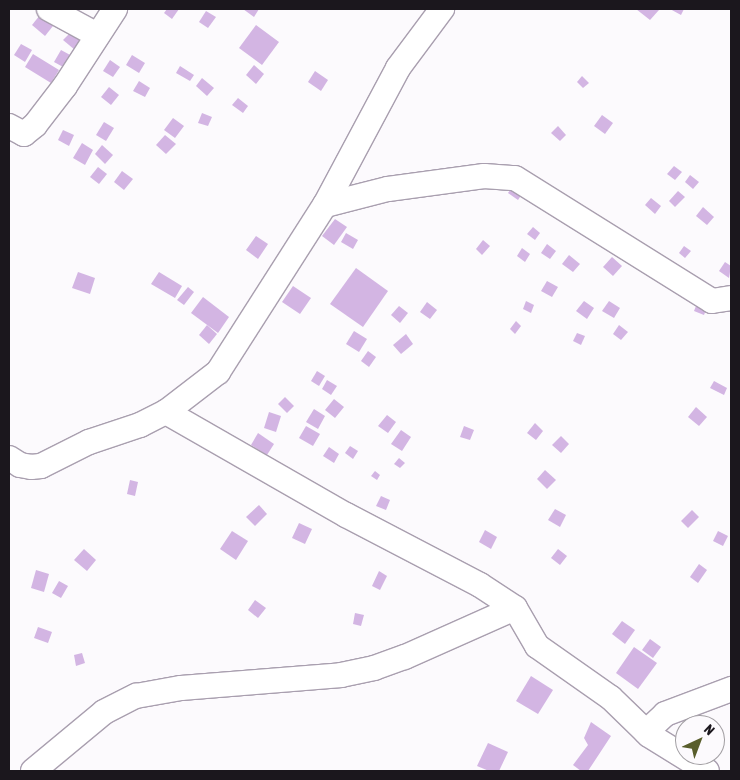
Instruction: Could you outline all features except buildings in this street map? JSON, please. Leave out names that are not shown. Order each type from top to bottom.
[{"type":"street","points":[[49,9],[97,35]]},
{"type":"street","points":[[9,126],[24,134],[35,125],[65,86],[115,9]]},
{"type":"street","points":[[9,458],[20,465],[31,468],[41,466],[89,442],[140,424],[166,412],[218,372],[325,205],[398,68],[442,9]]},
{"type":"street","points":[[325,205],[388,189],[484,176],[514,178],[712,301],[731,298]]},
{"type":"street","points":[[166,412],[346,515],[480,585],[515,608],[537,646],[611,698],[646,732],[707,771]]},
{"type":"street","points":[[33,771],[104,712],[136,696],[181,688],[341,674],[374,668],[405,657],[515,608]]},
{"type":"street","points":[[646,732],[665,714],[731,689]]}]
